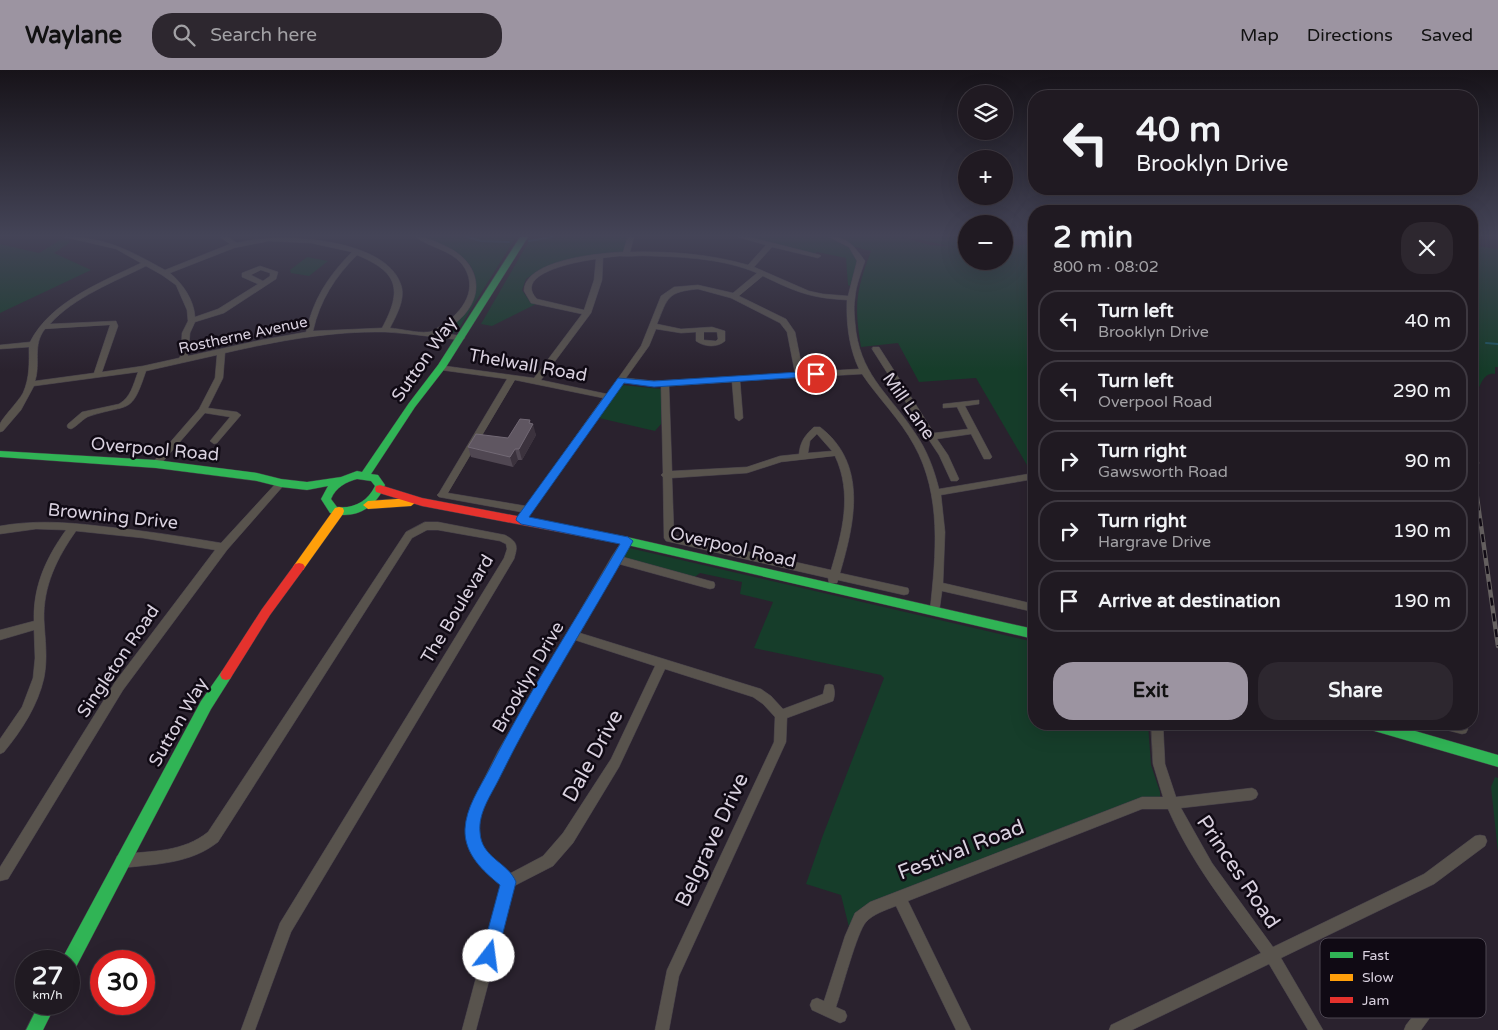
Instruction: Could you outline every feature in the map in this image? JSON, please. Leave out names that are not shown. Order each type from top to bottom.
[{"type":"main road","name":"Sutton Way","points":[[365,475],[412,405],[442,367],[496,282]]},
{"type":"main road","name":"Overpool Road","points":[[0,454],[156,464],[257,476],[281,483],[307,486],[339,480]]},
{"type":"main road","points":[[365,475],[378,481],[380,489],[378,495],[368,505],[349,512],[340,511],[332,509],[326,499],[331,486],[339,480],[348,476],[365,475]]},
{"type":"main road","name":"Overpool Road","points":[[307,486],[326,499]]},
{"type":"main road","name":"Overpool Road","points":[[380,489],[422,502],[525,515],[628,541],[1028,633]]},
{"type":"main road","name":"Overpool Road","points":[[368,505],[422,502]]},
{"type":"main road","name":"Sutton Way","points":[[76,950],[206,705],[266,612],[340,511]]},
{"type":"main road","points":[[1390,730],[1495,760]]},
{"type":"main road","points":[[34,1030],[42,1015]]},
{"type":"street","points":[[0,429],[24,399],[32,384],[35,364],[32,344],[43,327],[54,315],[111,282]]},
{"type":"street","points":[[176,282],[189,304],[192,321],[186,334],[182,361]]},
{"type":"street","points":[[309,334],[313,312],[328,282]]},
{"type":"street","points":[[385,330],[394,312],[398,285],[396,282]]},
{"type":"street","points":[[432,335],[452,322],[465,310],[473,294],[474,282]]},
{"type":"street","points":[[529,282],[526,290],[529,297],[534,301],[587,313]]},
{"type":"street","points":[[536,381],[587,313],[597,282]]},
{"type":"street","points":[[734,296],[751,282]]},
{"type":"street","points":[[781,282],[806,293],[851,298]]},
{"type":"street","name":"Mill Lane","points":[[855,282],[851,298],[852,334],[864,371],[888,388],[927,465],[935,493],[940,518],[940,562],[934,610]]},
{"type":"street","points":[[192,321],[221,311],[262,283]]},
{"type":"street","points":[[513,377],[442,495],[525,515],[644,346],[654,326],[664,298],[677,289],[698,288],[734,296],[776,317],[787,326],[793,339],[800,375]]},
{"type":"street","points":[[43,327],[113,324],[114,326],[97,375]]},
{"type":"street","points":[[654,326],[680,331],[700,330]]},
{"type":"street","name":"Rostherne Avenue","points":[[32,384],[143,369],[261,342],[309,334],[385,330],[460,338]]},
{"type":"street","points":[[0,347],[32,344]]},
{"type":"street","points":[[876,349],[888,388],[931,437],[943,455],[954,479]]},
{"type":"street","points":[[156,464],[203,410],[219,378],[221,352]]},
{"type":"street","name":"Thelwall Road","points":[[442,367],[536,381],[609,397]]},
{"type":"street","points":[[71,426],[85,414],[127,403],[134,395],[143,369]]},
{"type":"street","points":[[621,380],[636,383],[665,383],[864,371]]},
{"type":"street","points":[[736,379],[739,418]]},
{"type":"street","points":[[665,383],[666,475],[747,470],[780,459],[838,453]]},
{"type":"street","points":[[946,406],[976,402]]},
{"type":"street","points":[[960,404],[987,457]]},
{"type":"street","points":[[203,410],[237,416],[214,441]]},
{"type":"street","points":[[804,457],[804,445],[807,437],[817,429],[829,439],[838,453],[849,481],[850,521],[831,587]]},
{"type":"street","points":[[915,439],[973,431]]},
{"type":"street","name":"Overpool Road","points":[[666,475],[669,538],[904,591]]},
{"type":"street","points":[[935,493],[1028,478]]},
{"type":"street","name":"Singleton Road","points":[[2,874],[118,686],[223,547],[281,483]]},
{"type":"street","name":"Browning Drive","points":[[0,530],[23,524],[48,524],[134,533],[223,547]]},
{"type":"street","name":"The Boulevard","points":[[122,861],[192,853],[204,846],[213,837],[409,535],[424,526],[438,526],[502,538],[510,542],[512,549],[509,558],[284,928],[248,1030]]},
{"type":"street","points":[[0,748],[23,716],[34,691],[40,667],[38,624],[41,591],[46,574],[74,527]]},
{"type":"street","name":"Brooklyn Drive","points":[[508,882],[489,866],[476,849],[472,831],[475,814],[506,751],[628,541]]},
{"type":"street","points":[[616,559],[710,585]]},
{"type":"street","points":[[937,586],[1028,607]]},
{"type":"street","points":[[0,636],[38,624]]},
{"type":"street","points":[[573,635],[757,693],[767,700],[781,715],[832,695]]},
{"type":"street","name":"Dale Drive","points":[[508,882],[548,861],[568,838],[615,763],[662,663]]},
{"type":"street","name":"Belgrave Drive","points":[[662,1030],[672,975],[780,742],[781,715]]},
{"type":"street","name":"Princes Road","points":[[1157,730],[1160,768],[1190,841],[1251,930],[1272,956],[1316,1030]]},
{"type":"street","name":"Festival Road","points":[[828,1011],[852,936],[860,918],[874,907],[1142,803],[1173,803],[1252,794]]},
{"type":"street","points":[[1116,1030],[1429,879],[1480,841]]},
{"type":"street","points":[[469,1030],[508,882]]},
{"type":"street","points":[[899,897],[964,1030]]},
{"type":"street","points":[[1411,1030],[1421,1018]]},
{"type":"green space","points":[[0,282],[66,282],[0,313]]},
{"type":"green space","points":[[476,282],[488,282],[461,325],[450,335],[446,329],[464,314],[470,305]]},
{"type":"green space","points":[[505,282],[525,282],[522,290],[530,302],[536,304],[492,326],[481,324]]},
{"type":"green space","points":[[861,282],[1028,282],[1028,467],[976,378],[919,382],[898,343],[861,347],[857,309]]},
{"type":"green space","points":[[1478,282],[1498,282],[1498,367],[1495,367],[1495,374],[1488,375],[1483,379],[1478,390]]},
{"type":"green space","points":[[622,385],[661,389],[661,424],[655,431],[599,418]]},
{"type":"green space","points":[[625,547],[1028,641],[1028,730],[1148,730],[1151,765],[1160,792],[1160,798],[857,913],[849,927],[841,895],[806,884],[884,678],[881,675],[754,648],[773,602],[740,594],[742,582],[700,573],[692,579],[618,559]]},
{"type":"green space","points":[[1495,777],[1498,778],[1498,852],[1491,787]]},
{"type":"building","points":[[520,419],[530,420],[529,423],[533,424],[519,449],[515,449],[510,457],[468,447],[476,434],[508,438]]},
{"type":"waterway","points":[[1486,343],[1498,344]]},
{"type":"railway","points":[[1478,505],[1498,646]]},
{"type":"traffic: fast","points":[[365,475],[412,405],[441,367],[495,282]]},
{"type":"traffic: fast","points":[[0,454],[156,464],[257,477],[281,483],[307,486],[339,480]]},
{"type":"traffic: fast","points":[[357,475],[374,478],[380,485],[377,492],[368,503],[356,510],[334,510],[326,499],[331,489],[342,480],[357,475]]},
{"type":"traffic: fast","points":[[627,541],[1028,633]]},
{"type":"traffic: fast","points":[[76,950],[206,705],[226,675]]},
{"type":"traffic: fast","points":[[1392,730],[1498,761]]},
{"type":"traffic: fast","points":[[34,1030],[42,1015]]},
{"type":"traffic: slow","points":[[368,505],[411,502]]},
{"type":"traffic: slow","points":[[299,567],[339,511]]},
{"type":"traffic: jam","points":[[380,489],[422,502],[627,541]]},
{"type":"traffic: jam","points":[[226,675],[266,612],[299,567]]},
{"type":"route","points":[[489,956],[508,882],[489,866],[476,849],[472,831],[475,814],[506,751],[628,541],[521,520],[621,380],[654,384],[816,374]]}]
